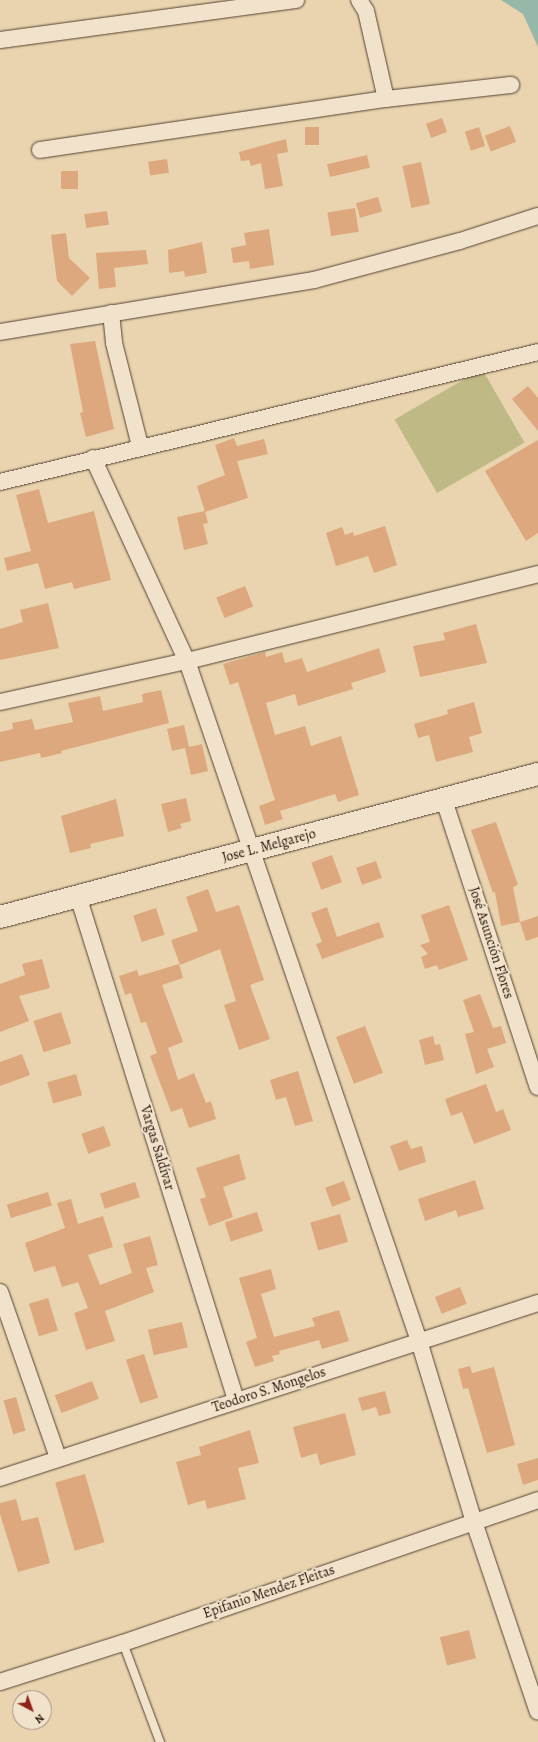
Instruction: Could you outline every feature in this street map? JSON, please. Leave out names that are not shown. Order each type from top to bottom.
[{"type":"street","points":[[0,40],[296,0]]},
{"type":"street","points":[[359,0],[366,10],[386,99]]},
{"type":"street","points":[[40,150],[386,99],[511,86]]},
{"type":"street","points":[[0,332],[314,280],[460,241],[538,216]]},
{"type":"street","points":[[111,314],[114,343],[140,446]]},
{"type":"street","points":[[0,482],[140,446],[538,352]]},
{"type":"street","points":[[93,458],[187,661],[419,1341],[474,1522],[538,1712]]},
{"type":"street","points":[[0,702],[187,661],[538,574]]},
{"type":"street","name":"Jose L. Melgarejo","points":[[0,916],[538,774]]},
{"type":"street","name":"José Asunción Flores","points":[[444,800],[538,1087]]},
{"type":"street","name":"Vargas Saldívar","points":[[78,896],[236,1400]]},
{"type":"street","points":[[0,1292],[58,1458]]},
{"type":"street","name":"Teodoro S. Mongelos","points":[[0,1478],[538,1303]]},
{"type":"street","name":"Epifanio Mendez Fleitas","points":[[0,1682],[123,1643],[538,1500]]},
{"type":"lane","points":[[123,1643],[160,1742]]},
{"type":"shaded area","points":[[501,0],[538,0],[538,47],[523,14]]},
{"type":"shaded area","points":[[482,369],[524,443],[437,493],[395,420]]},
{"type":"building","points":[[442,118],[447,132],[431,138],[426,124]]},
{"type":"building","points":[[510,126],[516,142],[491,152],[485,136]]},
{"type":"building","points":[[305,127],[319,127],[319,145],[305,145]]},
{"type":"building","points":[[479,127],[485,146],[471,151],[465,132]]},
{"type":"building","points":[[286,139],[288,152],[277,154],[283,186],[265,189],[261,163],[251,166],[249,160],[241,161],[239,152]]},
{"type":"building","points":[[367,155],[370,168],[330,177],[327,164]]},
{"type":"building","points":[[167,159],[169,173],[150,176],[148,162]]},
{"type":"building","points":[[421,162],[430,204],[411,208],[402,166]]},
{"type":"building","points":[[61,171],[78,171],[78,189],[61,189]]},
{"type":"building","points":[[378,197],[382,211],[360,218],[356,203]]},
{"type":"building","points":[[355,208],[359,232],[331,236],[327,212]]},
{"type":"building","points":[[107,211],[109,225],[86,228],[84,214]]},
{"type":"building","points":[[269,229],[274,265],[250,269],[249,261],[233,263],[231,248],[246,245],[244,233]]},
{"type":"building","points":[[66,233],[69,258],[90,278],[72,296],[57,281],[51,235]]},
{"type":"building","points":[[202,242],[207,273],[185,277],[184,271],[169,273],[168,250]]},
{"type":"building","points":[[146,250],[148,264],[114,268],[116,287],[99,289],[96,253]]},
{"type":"building","points":[[95,341],[114,429],[86,437],[80,413],[83,412],[70,344]]},
{"type":"building","points":[[528,386],[538,398],[538,431],[512,399]]},
{"type":"building","points":[[234,438],[237,446],[264,439],[268,454],[237,461],[248,498],[205,512],[197,486],[225,475],[215,445]]},
{"type":"building","points":[[538,440],[538,533],[526,541],[485,471]]},
{"type":"building","points":[[39,489],[48,523],[94,511],[111,580],[74,589],[72,582],[45,589],[38,563],[7,571],[4,558],[31,551],[16,495]]},
{"type":"building","points":[[205,511],[208,523],[203,524],[208,544],[184,550],[177,517]]},
{"type":"building","points":[[385,526],[397,565],[374,573],[368,556],[336,566],[326,533],[342,527],[345,535],[353,532],[354,536]]},
{"type":"building","points":[[245,586],[253,606],[224,618],[216,598]]},
{"type":"building","points":[[48,603],[59,648],[0,660],[0,629],[23,622],[20,610]]},
{"type":"building","points":[[476,624],[487,663],[420,677],[413,646],[445,640],[443,633]]},
{"type":"building","points":[[379,648],[386,672],[351,683],[353,689],[298,706],[295,694],[266,703],[275,735],[305,726],[311,746],[341,736],[359,795],[338,802],[335,794],[280,811],[283,819],[265,825],[259,806],[275,800],[238,682],[230,685],[223,664],[265,652],[266,657],[282,652],[285,663],[302,658],[307,672]]},
{"type":"building","points":[[161,690],[169,723],[61,751],[62,753],[41,758],[40,753],[0,762],[0,732],[13,729],[12,723],[32,719],[35,730],[73,722],[68,703],[100,696],[103,711],[143,702],[142,694]]},
{"type":"building","points":[[474,702],[482,733],[469,737],[473,752],[436,762],[429,735],[418,738],[414,724],[448,714],[447,710]]},
{"type":"building","points":[[184,725],[189,747],[202,744],[208,771],[191,775],[185,748],[172,751],[167,729]]},
{"type":"building","points":[[186,798],[191,821],[180,824],[182,828],[168,832],[161,804]]},
{"type":"building","points":[[116,799],[124,836],[90,844],[91,848],[70,853],[61,816]]},
{"type":"building","points":[[496,822],[518,885],[513,887],[520,922],[501,926],[495,892],[493,893],[471,830]]},
{"type":"building","points":[[332,855],[342,882],[321,890],[311,863]]},
{"type":"building","points":[[376,861],[382,878],[362,885],[356,868]]},
{"type":"building","points":[[208,889],[216,912],[239,905],[264,980],[250,985],[270,1039],[239,1050],[224,1005],[236,1001],[220,949],[180,965],[171,940],[198,931],[186,897]]},
{"type":"building","points":[[449,905],[468,960],[439,970],[437,965],[425,969],[421,957],[428,954],[420,945],[430,942],[421,915]]},
{"type":"building","points":[[327,907],[337,937],[379,922],[384,937],[322,959],[316,944],[322,942],[311,913]]},
{"type":"building","points":[[156,908],[165,935],[142,942],[133,915]]},
{"type":"building","points":[[538,916],[538,937],[526,941],[520,922]]},
{"type":"building","points":[[42,959],[50,988],[19,996],[29,1021],[0,1032],[0,984],[25,975],[22,964]]},
{"type":"building","points":[[179,964],[183,978],[162,985],[183,1042],[168,1048],[178,1080],[194,1073],[206,1103],[211,1101],[216,1119],[189,1128],[182,1108],[171,1112],[150,1056],[157,1053],[146,1022],[141,1023],[131,993],[125,995],[119,976],[137,970],[139,976]]},
{"type":"building","points":[[480,994],[493,1028],[501,1026],[506,1043],[487,1049],[494,1067],[476,1074],[465,1034],[474,1032],[463,1000]]},
{"type":"building","points":[[61,1012],[71,1043],[44,1052],[33,1021]]},
{"type":"building","points":[[365,1026],[383,1073],[354,1084],[336,1037]]},
{"type":"building","points":[[433,1036],[435,1045],[440,1044],[444,1060],[425,1065],[419,1040]]},
{"type":"building","points":[[22,1054],[30,1075],[0,1086],[0,1062]]},
{"type":"building","points":[[298,1071],[313,1121],[295,1126],[286,1097],[276,1100],[270,1080]]},
{"type":"building","points":[[76,1074],[82,1095],[53,1103],[47,1082]]},
{"type":"building","points":[[486,1084],[496,1112],[503,1109],[511,1130],[474,1144],[462,1112],[451,1116],[445,1099]]},
{"type":"building","points":[[104,1126],[111,1146],[88,1154],[81,1134]]},
{"type":"building","points":[[407,1140],[411,1149],[422,1146],[426,1162],[399,1171],[390,1146]]},
{"type":"building","points":[[239,1154],[246,1179],[223,1187],[233,1217],[209,1226],[200,1199],[206,1197],[196,1168]]},
{"type":"building","points":[[475,1180],[484,1209],[458,1217],[456,1210],[425,1221],[418,1199]]},
{"type":"building","points":[[344,1181],[351,1200],[332,1207],[325,1188]]},
{"type":"building","points":[[135,1182],[140,1197],[105,1209],[100,1193]]},
{"type":"building","points":[[48,1192],[52,1205],[11,1218],[7,1205]]},
{"type":"building","points":[[71,1199],[78,1224],[103,1216],[113,1247],[88,1255],[100,1285],[132,1273],[123,1244],[150,1236],[158,1265],[146,1268],[154,1292],[105,1311],[115,1341],[86,1350],[74,1313],[88,1308],[78,1282],[62,1287],[55,1266],[34,1272],[25,1243],[65,1228],[57,1203]]},
{"type":"building","points":[[257,1212],[263,1231],[231,1242],[225,1223]]},
{"type":"building","points":[[340,1214],[348,1242],[318,1250],[310,1223]]},
{"type":"building","points":[[271,1269],[276,1289],[261,1294],[274,1337],[315,1326],[312,1318],[339,1310],[349,1341],[322,1349],[319,1340],[279,1351],[280,1354],[272,1356],[274,1361],[255,1367],[246,1342],[257,1338],[239,1278]]},
{"type":"building","points":[[460,1287],[467,1304],[442,1314],[435,1297]]},
{"type":"building","points":[[48,1298],[58,1331],[39,1336],[29,1304]]},
{"type":"building","points":[[182,1322],[188,1347],[154,1355],[148,1330]]},
{"type":"building","points":[[144,1354],[158,1398],[140,1404],[126,1360]]},
{"type":"building","points":[[470,1366],[472,1373],[494,1367],[515,1445],[487,1453],[468,1388],[463,1389],[458,1369]]},
{"type":"building","points":[[92,1381],[99,1399],[61,1413],[55,1395]]},
{"type":"building","points":[[385,1391],[391,1413],[379,1416],[376,1407],[362,1411],[358,1398]]},
{"type":"building","points":[[16,1397],[26,1431],[13,1434],[4,1401]]},
{"type":"building","points":[[345,1413],[356,1455],[320,1465],[317,1453],[301,1458],[293,1427]]},
{"type":"building","points":[[250,1430],[259,1463],[238,1468],[246,1499],[207,1509],[205,1500],[188,1505],[176,1462],[201,1455],[199,1447]]},
{"type":"building","points":[[538,1458],[538,1480],[523,1485],[517,1464]]},
{"type":"building","points":[[85,1474],[105,1542],[75,1551],[55,1483]]},
{"type":"building","points":[[16,1499],[22,1521],[38,1517],[50,1563],[18,1572],[0,1514],[0,1503]]},
{"type":"building","points":[[469,1630],[476,1658],[447,1665],[440,1637]]}]
